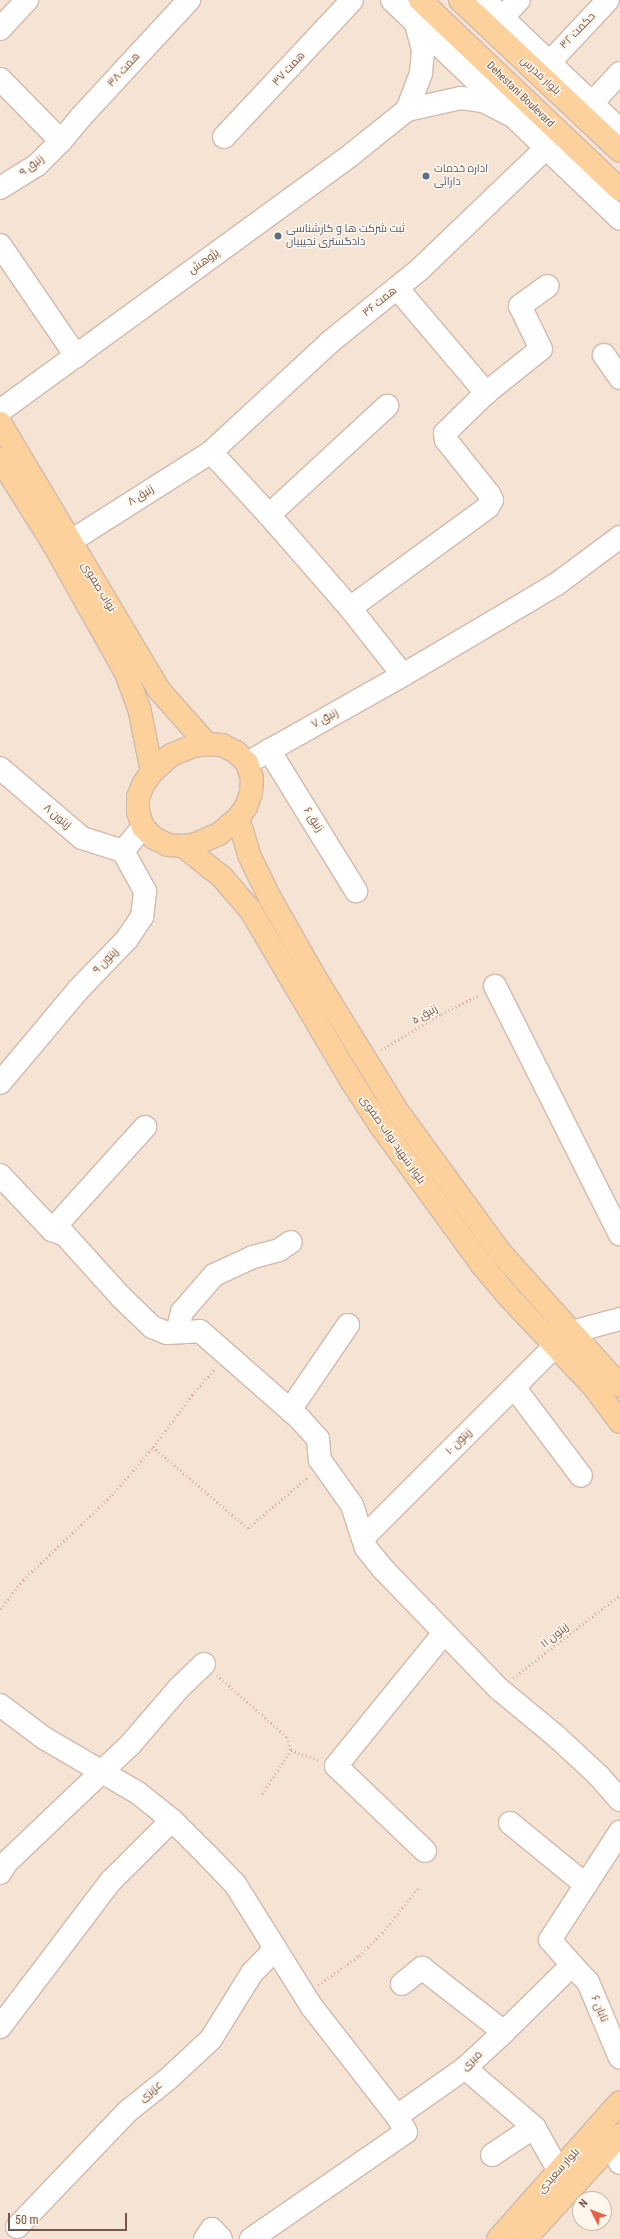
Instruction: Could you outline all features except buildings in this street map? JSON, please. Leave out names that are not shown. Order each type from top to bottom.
[{"type":"main road","name":"Dehestani Boulevard","points":[[420,0],[620,190]]},
{"type":"main road","name":"بلوار مدرس","points":[[460,0],[620,151]]},
{"type":"main road","name":"نواب صفوی","points":[[0,423],[53,543],[126,673],[139,708],[152,772]]},
{"type":"main road","name":"نواب صفوی","points":[[0,459],[28,487],[71,541],[159,690],[207,744]]},
{"type":"main road","points":[[207,744],[222,745],[236,752],[247,763],[252,778],[251,793],[246,807],[238,818],[219,834],[196,844],[183,846],[168,845],[154,838],[143,827],[138,812],[138,797],[144,783],[152,772],[171,756],[194,746],[207,744]]},
{"type":"main road","name":"بلوار شهید نواب صفوی","points":[[238,818],[249,856],[270,898],[365,1060],[398,1112],[501,1253],[572,1332],[607,1382],[620,1422]]},
{"type":"main road","name":"بلوار شهید نواب صفوی","points":[[183,846],[222,877],[251,911],[352,1082],[380,1125],[482,1265],[555,1346],[607,1382]]},
{"type":"main road","name":"بلوار سعیدی","points":[[498,2239],[620,2102]]},
{"type":"main road","name":"بلوار سعیدی","points":[[525,2239],[617,2148]]},
{"type":"street","points":[[0,29],[27,0]]},
{"type":"street","name":"همت ۳۸","points":[[61,141],[80,118],[189,0]]},
{"type":"street","name":"همت ۳۷","points":[[224,137],[352,0]]},
{"type":"street","points":[[392,0],[511,116],[620,219]]},
{"type":"street","points":[[484,0],[620,130]]},
{"type":"street","points":[[502,18],[519,0]]},
{"type":"street","name":"حکمت ۳۲","points":[[549,63],[608,0]]},
{"type":"street","points":[[407,110],[421,73],[423,50],[415,21]]},
{"type":"street","points":[[592,104],[620,73]]},
{"type":"street","points":[[0,79],[61,141]]},
{"type":"street","name":"پژوهش","points":[[0,411],[352,154],[407,110],[461,98],[483,101],[511,116]]},
{"type":"street","name":"زنبق ۹","points":[[0,188],[37,165],[61,141]]},
{"type":"street","name":"همت ۳۶","points":[[210,452],[330,342],[419,270],[546,148]]},
{"type":"street","points":[[0,245],[76,356]]},
{"type":"street","points":[[350,608],[488,507],[492,500],[489,494],[446,440],[444,433],[486,393],[541,349],[520,306],[548,286]]},
{"type":"street","points":[[397,288],[486,393]]},
{"type":"street","points":[[604,355],[620,378]]},
{"type":"street","points":[[270,515],[387,406]]},
{"type":"street","points":[[210,452],[270,515],[350,608],[403,675]]},
{"type":"street","name":"زنبق ۸","points":[[71,541],[210,452]]},
{"type":"street","name":"زنبق ۷","points":[[247,763],[403,675],[530,600],[620,537]]},
{"type":"street","name":"زنبق ۶","points":[[269,750],[356,890]]},
{"type":"street","name":"زیتون ۸","points":[[0,768],[82,838],[123,851]]},
{"type":"street","points":[[123,851],[143,827]]},
{"type":"street","name":"زیتون ۹","points":[[0,1083],[78,990],[127,939],[142,918],[145,892],[123,851]]},
{"type":"street","points":[[495,986],[618,1224]]},
{"type":"street","points":[[52,1230],[145,1126]]},
{"type":"street","points":[[0,1175],[52,1230],[65,1235],[121,1297],[152,1327],[167,1333],[200,1331],[290,1410],[318,1439],[320,1460],[352,1505],[366,1548],[384,1570],[499,1690],[557,1737],[599,1776],[620,1800]]},
{"type":"street","points":[[177,1332],[182,1312],[197,1292],[214,1275],[253,1257],[279,1250],[291,1242]]},
{"type":"street","points":[[572,1332],[620,1319]]},
{"type":"street","points":[[290,1410],[348,1325]]},
{"type":"street","name":"زیتون ۱۰","points":[[363,1538],[555,1346]]},
{"type":"street","points":[[514,1387],[581,1476]]},
{"type":"street","points":[[425,1850],[336,1766],[444,1633]]},
{"type":"street","points":[[0,1873],[7,1862],[130,1745],[178,1690],[204,1664]]},
{"type":"street","points":[[0,1705],[44,1738],[138,1793],[172,1820],[235,1884],[304,1995],[397,2116],[406,2132],[251,2239]]},
{"type":"street","points":[[0,2027],[111,1881],[172,1820]]},
{"type":"street","points":[[510,1823],[586,1885]]},
{"type":"street","points":[[572,1965],[550,1940],[586,1885],[617,1845]]},
{"type":"street","name":"عزیزی","points":[[17,2228],[128,2111],[168,2079],[211,2039],[252,1974],[276,1949]]},
{"type":"street","name":"میری","points":[[397,2116],[465,2068],[572,1965]]},
{"type":"street","name":"تابان ۶","points":[[572,1965],[588,1982],[620,2058]]},
{"type":"street","points":[[402,1984],[422,1968],[504,2032]]},
{"type":"street","points":[[465,2068],[534,2127],[559,2171]]},
{"type":"street","points":[[492,2155],[534,2127]]},
{"type":"street","points":[[205,2239],[212,2229],[221,2239]]},
{"type":"path","name":"زنبق ۵","points":[[365,1060],[441,1014],[495,986]]},
{"type":"path","points":[[0,1609],[23,1580],[112,1495],[153,1447],[192,1395],[228,1356]]},
{"type":"path","points":[[153,1447],[248,1528],[323,1464]]},
{"type":"path","name":"زیتون ۱۱","points":[[499,1690],[620,1595]]},
{"type":"path","points":[[204,1664],[287,1737],[291,1750]]},
{"type":"path","points":[[291,1750],[336,1766]]},
{"type":"path","points":[[262,1794],[291,1750]]},
{"type":"path","points":[[304,1995],[359,1956],[382,1933],[419,1887]]},
{"type":"shaded area","points":[[0,0],[620,0],[620,2239],[0,2239]]},
{"type":"place","name":"اداره خدمات دارائی","points":[[426,176]]},
{"type":"place","name":"ثبت شرکت ها و کارشناسی دادگستری نجیبیان","points":[[278,236]]}]
